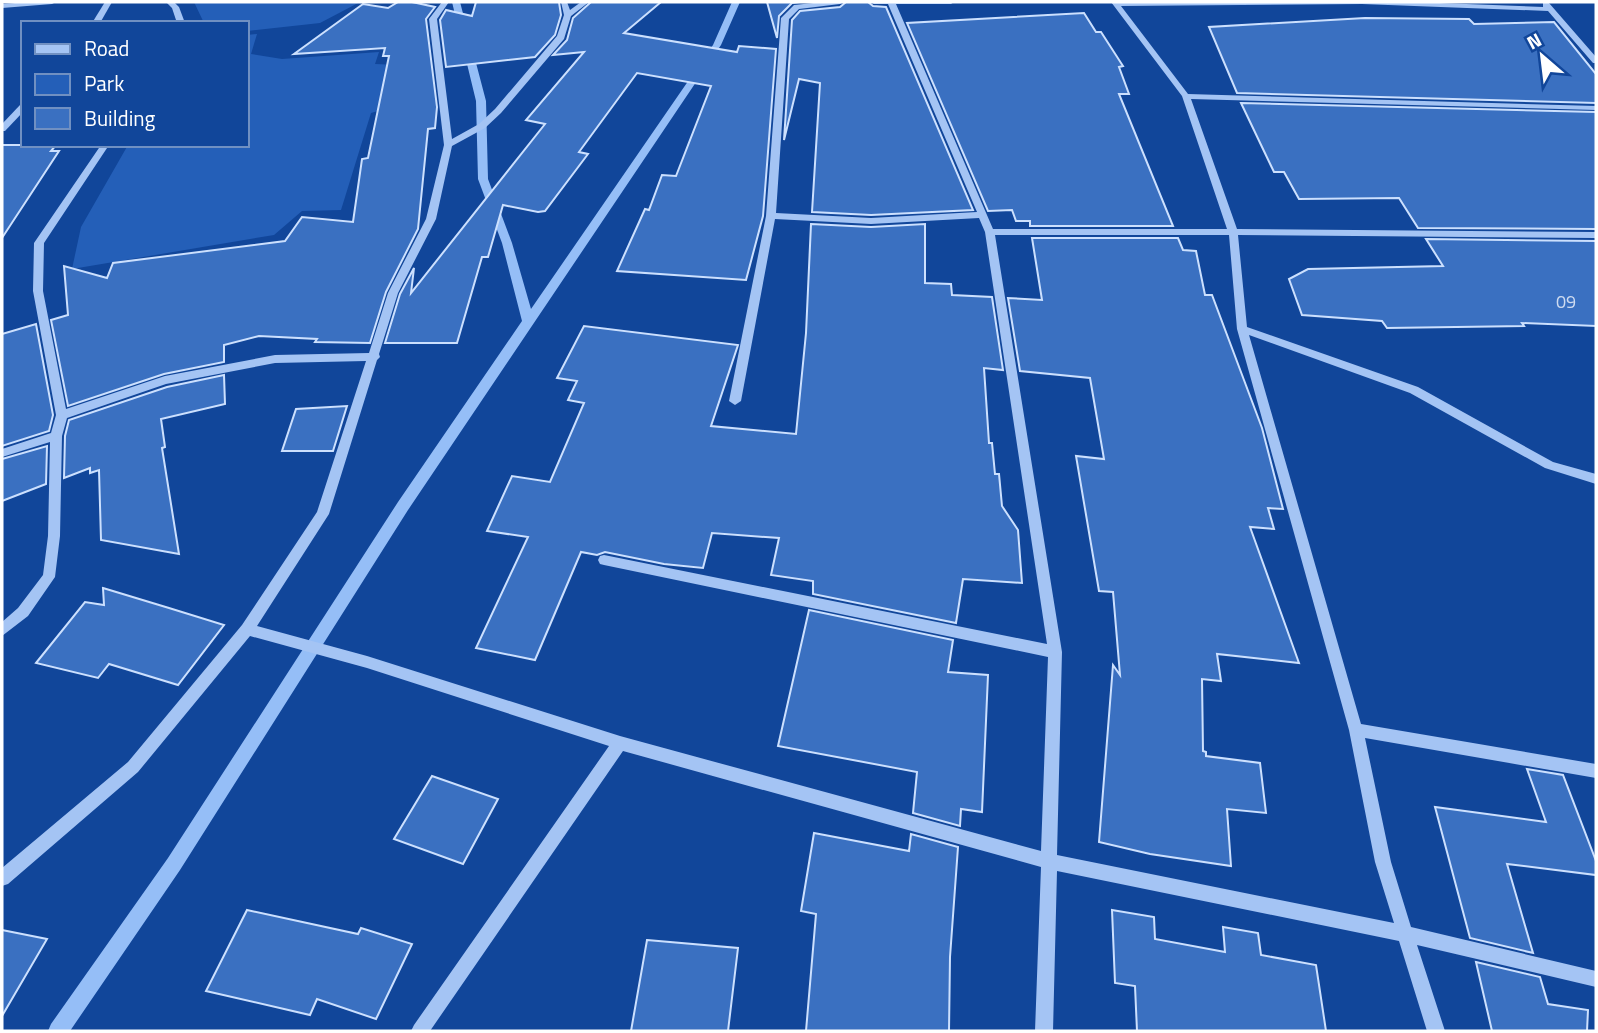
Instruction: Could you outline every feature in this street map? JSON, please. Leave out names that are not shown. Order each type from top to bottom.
[{"type":"street","points":[[2,6],[52,2]]},
{"type":"street","points":[[97,21],[108,2]]},
{"type":"street","points":[[170,2],[180,21]]},
{"type":"street","points":[[2,877],[133,767],[247,629],[323,514],[375,357],[393,293],[431,219],[448,145],[433,19],[445,2]]},
{"type":"street","points":[[448,145],[482,126],[498,111],[561,37],[568,15],[564,2]]},
{"type":"street","points":[[568,15],[585,2]]},
{"type":"street","points":[[735,401],[771,216],[785,18],[797,7],[840,2]]},
{"type":"street","points":[[874,2],[951,2]]},
{"type":"street","points":[[891,2],[990,232],[1055,652],[1044,1031]]},
{"type":"street","points":[[1115,3],[1362,2],[1549,9]]},
{"type":"street","points":[[1543,2],[1596,61]]},
{"type":"street","points":[[1115,3],[1186,96],[1233,232],[1242,329],[1356,730],[1383,862],[1436,1031]]},
{"type":"street","points":[[1186,96],[1596,108]]},
{"type":"street","points":[[2,129],[21,109]]},
{"type":"street","points":[[2,630],[23,612],[49,577],[54,536],[56,436],[62,415],[38,291],[39,243],[104,147]]},
{"type":"street","points":[[771,216],[871,220],[981,215]]},
{"type":"street","points":[[990,232],[1596,235]]},
{"type":"street","points":[[1242,329],[1414,390],[1549,465],[1596,479]]},
{"type":"street","points":[[62,415],[165,380],[275,359],[375,357]]},
{"type":"street","points":[[2,453],[56,436]]},
{"type":"street","points":[[604,560],[1055,652]]},
{"type":"street","points":[[247,629],[367,662],[620,743],[1048,861],[1407,934],[1596,979]]},
{"type":"street","points":[[1356,730],[1596,771]]},
{"type":"street","points":[[421,1031],[620,743]]},
{"type":"green space","points":[[194,2],[360,2],[320,23],[248,31],[248,21],[203,21]]},
{"type":"green space","points":[[257,34],[251,54],[282,59],[379,52],[375,64],[399,65],[401,104],[371,113],[341,210],[302,211],[274,235],[72,269],[81,227],[127,147],[248,147],[248,35]]},
{"type":"building","points":[[398,2],[435,7],[426,19],[437,107],[435,128],[428,129],[418,229],[386,292],[370,343],[315,342],[317,339],[259,336],[224,345],[224,362],[164,374],[68,406],[51,320],[68,315],[64,266],[107,278],[113,263],[285,241],[302,217],[353,222],[362,159],[368,158],[389,56],[383,56],[385,48],[294,54],[363,4],[388,8]]},
{"type":"building","points":[[476,2],[559,2],[561,15],[555,35],[535,57],[446,67],[440,20],[446,10],[472,16]]},
{"type":"building","points":[[591,2],[661,2],[624,33],[737,52],[739,46],[776,49],[763,216],[746,280],[617,271],[645,209],[649,210],[662,175],[676,176],[711,86],[637,73],[579,152],[588,154],[545,211],[503,205],[488,257],[482,257],[457,343],[385,343],[400,294],[414,268],[411,293],[545,124],[526,120],[584,52],[553,55],[567,40],[573,18]]},
{"type":"building","points":[[767,2],[800,2],[792,3],[779,16],[777,38]]},
{"type":"building","points":[[846,2],[868,2],[873,6],[886,7],[973,210],[871,215],[812,212],[820,83],[799,79],[784,140],[792,20],[800,11],[840,7]]},
{"type":"building","points":[[1084,13],[1096,32],[1101,32],[1123,66],[1119,67],[1129,94],[1119,94],[1173,226],[1030,226],[1030,221],[1016,221],[1012,210],[988,211],[907,23]]},
{"type":"building","points":[[1365,18],[1469,19],[1474,24],[1554,22],[1596,74],[1596,103],[1237,93],[1209,27]]},
{"type":"building","points":[[1241,103],[1596,112],[1596,229],[1418,228],[1399,198],[1299,199],[1284,172],[1274,172]]},
{"type":"building","points":[[2,145],[54,147],[51,151],[59,151],[2,238]]},
{"type":"building","points":[[811,224],[871,227],[925,224],[925,283],[951,284],[952,295],[992,297],[1003,370],[984,368],[989,443],[992,443],[995,474],[999,474],[1002,506],[1018,530],[1022,583],[963,579],[956,623],[813,594],[813,581],[771,575],[779,538],[712,533],[703,568],[664,564],[605,552],[597,555],[581,552],[535,660],[476,648],[528,537],[487,531],[512,476],[550,482],[584,403],[568,400],[577,381],[557,378],[584,326],[738,345],[711,426],[796,434],[806,333]]},
{"type":"building","points":[[1032,238],[1178,238],[1183,250],[1196,251],[1205,295],[1212,295],[1262,428],[1283,509],[1268,508],[1274,529],[1250,527],[1299,663],[1217,654],[1221,681],[1202,679],[1203,751],[1206,756],[1260,763],[1266,813],[1227,809],[1231,866],[1150,854],[1099,842],[1113,665],[1120,675],[1113,592],[1099,591],[1076,456],[1104,459],[1090,378],[1020,371],[1008,298],[1042,300]]},
{"type":"building","points":[[1426,239],[1596,241],[1596,326],[1522,323],[1524,326],[1387,328],[1382,321],[1302,315],[1289,279],[1308,269],[1443,266]]},
{"type":"building","points":[[36,324],[53,415],[49,431],[2,446],[2,334]]},
{"type":"building","points":[[224,375],[225,404],[161,419],[165,447],[162,448],[179,554],[101,540],[99,470],[90,473],[90,468],[64,478],[65,436],[69,420],[167,387]]},
{"type":"building","points":[[347,406],[333,451],[282,451],[296,409]]},
{"type":"building","points":[[47,446],[46,484],[2,501],[2,459]]},
{"type":"building","points":[[103,588],[224,625],[178,685],[109,664],[98,678],[36,663],[85,602],[104,605]]},
{"type":"building","points":[[809,610],[953,640],[948,672],[988,675],[982,812],[961,809],[960,826],[913,813],[917,772],[778,746]]},
{"type":"building","points":[[1527,769],[1563,775],[1596,861],[1596,875],[1507,864],[1533,953],[1470,938],[1435,807],[1546,822]]},
{"type":"building","points":[[432,776],[498,799],[463,864],[394,839]]},
{"type":"building","points":[[814,833],[909,851],[911,834],[958,847],[950,957],[949,1031],[806,1031],[816,914],[801,911]]},
{"type":"building","points":[[247,910],[358,934],[361,928],[412,944],[376,1019],[317,999],[310,1015],[206,991]]},
{"type":"building","points":[[1112,910],[1154,917],[1155,939],[1225,952],[1223,927],[1258,933],[1261,955],[1316,965],[1326,1031],[1137,1031],[1135,986],[1115,983]]},
{"type":"building","points":[[2,930],[47,939],[2,1016]]},
{"type":"building","points":[[647,940],[738,948],[728,1031],[631,1031]]},
{"type":"building","points":[[1476,962],[1540,977],[1548,1004],[1588,1010],[1587,1031],[1492,1031]]},
{"type":"waterway","points":[[456,2],[481,101],[483,179],[507,243],[528,322]]},
{"type":"waterway","points":[[528,322],[717,45],[736,2]]},
{"type":"waterway","points":[[58,1031],[174,864],[403,506],[528,322]]}]
